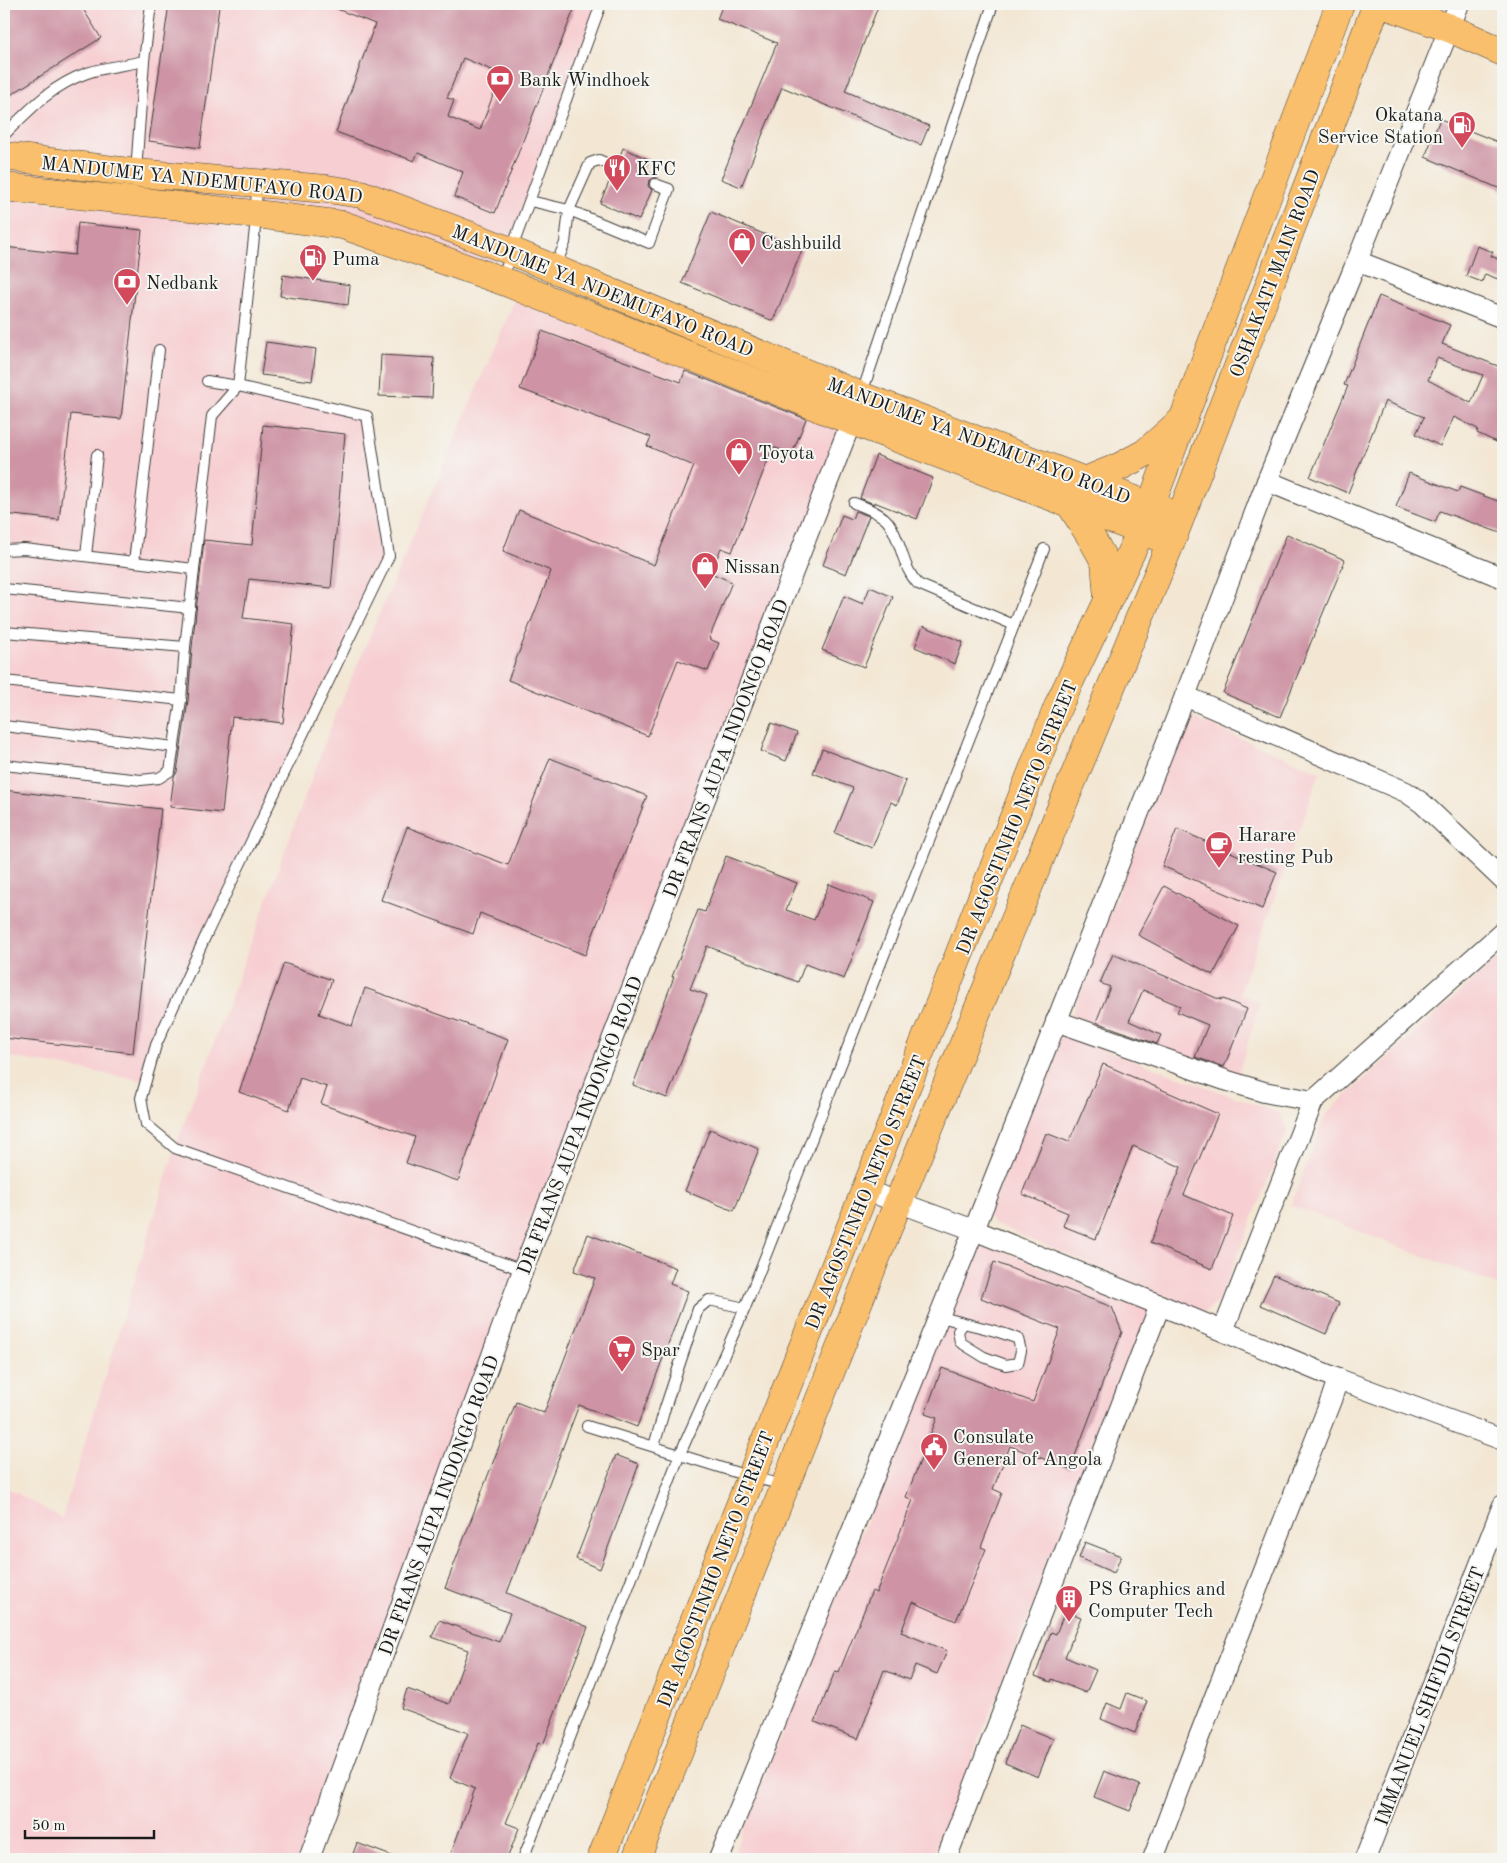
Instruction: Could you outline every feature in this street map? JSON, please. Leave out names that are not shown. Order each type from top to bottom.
[{"type":"main road","name":"OSHAKATI MAIN ROAD","points":[[1141,531],[1340,4]]},
{"type":"main road","name":"OSHAKATI MAIN ROAD","points":[[1171,542],[1377,4]]},
{"type":"main road","points":[[1383,4],[1449,28],[1503,52]]},
{"type":"main road","name":"MANDUME YA NDEMUFAYO ROAD","points":[[4,156],[256,214],[343,225],[503,281],[852,421],[1171,542]]},
{"type":"main road","name":"MANDUME YA NDEMUFAYO ROAD","points":[[4,187],[258,183],[361,194],[512,251],[861,396],[1150,506],[1181,516]]},
{"type":"main road","points":[[1084,481],[1119,467],[1145,453],[1183,419]]},
{"type":"main road","points":[[1070,504],[1105,562],[1108,600]]},
{"type":"main road","name":"DR AGOSTINHO NETO STREET","points":[[601,1859],[1059,704],[1141,531]]},
{"type":"main road","name":"DR AGOSTINHO NETO STREET","points":[[636,1859],[898,1203],[1171,542]]},
{"type":"street","points":[[719,1859],[974,1230],[1185,696],[1267,481],[1358,261],[1459,4]]},
{"type":"street","points":[[1358,261],[1503,318]]},
{"type":"street","name":"DR FRANS AUPA INDONGO ROAD","points":[[309,1859],[523,1270],[861,396]]},
{"type":"street","points":[[1267,481],[1503,578]]},
{"type":"street","points":[[1185,696],[1406,792],[1422,803],[1503,880]]},
{"type":"street","points":[[1222,1331],[1313,1101],[1503,932]]},
{"type":"street","points":[[1056,1021],[1225,1080],[1264,1092],[1313,1101]]},
{"type":"street","points":[[865,1190],[974,1230],[1338,1379],[1503,1440]]},
{"type":"street","points":[[946,1859],[1160,1305]]},
{"type":"street","points":[[1153,1859],[1338,1379]]},
{"type":"street","name":"IMMANUEL SHIFIDI STREET","points":[[1365,1859],[1503,1505]]},
{"type":"lane","points":[[135,186],[144,61],[151,4]]},
{"type":"lane","points":[[503,281],[512,251],[601,4]]},
{"type":"lane","points":[[861,396],[993,4]]},
{"type":"lane","points":[[4,135],[38,100],[61,85],[88,73],[144,61]]},
{"type":"lane","points":[[554,268],[565,243],[570,210],[590,163],[599,160],[615,167]]},
{"type":"lane","points":[[4,765],[141,780],[159,778],[170,771],[181,700],[185,647],[212,416],[238,386],[258,183]]},
{"type":"lane","points":[[530,201],[570,210],[649,243],[669,189],[655,184]]},
{"type":"lane","points":[[134,562],[159,350]]},
{"type":"lane","points":[[207,381],[238,386],[367,416],[389,556],[207,933],[156,1044],[141,1098],[146,1124],[175,1148],[523,1270]]},
{"type":"lane","points":[[86,556],[97,454]]},
{"type":"lane","points":[[854,503],[869,509],[888,521],[910,575],[918,584],[1014,625]]},
{"type":"lane","points":[[523,1859],[680,1454],[745,1308],[1044,548]]},
{"type":"lane","points":[[4,550],[24,549],[194,569]]},
{"type":"lane","points":[[4,590],[190,608]]},
{"type":"lane","points":[[4,632],[185,647]]},
{"type":"lane","points":[[4,681],[181,700]]},
{"type":"lane","points":[[4,726],[174,747]]},
{"type":"lane","points":[[654,1446],[664,1408],[698,1309],[709,1300],[745,1308]]},
{"type":"lane","points":[[939,1316],[963,1324],[998,1331],[1018,1339],[1021,1351],[1018,1363],[1006,1366],[984,1357],[960,1342],[958,1331],[963,1324]]},
{"type":"lane","points":[[586,1426],[751,1477],[785,1485]]},
{"type":"shaded area","points":[[4,4],[601,4],[503,281],[343,225],[4,187]]},
{"type":"shaded area","points":[[4,197],[255,228],[238,386],[367,416],[389,556],[156,1045],[146,1081],[4,1056]]},
{"type":"shaded area","points":[[520,288],[852,421],[309,1859],[4,1859],[4,1493],[6,1487],[62,1518],[175,1148],[333,721]]},
{"type":"shaded area","points":[[1186,715],[1320,772],[1240,993],[1260,1003],[1238,1075],[1071,1016]]},
{"type":"shaded area","points":[[1503,953],[1503,1287],[1291,1205],[1325,1115]]},
{"type":"shaded area","points":[[1061,1034],[1279,1113],[1288,1129],[1219,1302],[1204,1312],[995,1224],[988,1215]]},
{"type":"shaded area","points":[[978,1241],[1150,1311],[932,1859],[732,1859]]},
{"type":"building","points":[[4,4],[80,4],[101,38],[4,99]]},
{"type":"building","points":[[169,4],[195,4],[219,7],[200,148],[149,141]]},
{"type":"building","points":[[324,4],[576,4],[495,213],[454,197],[463,172],[418,153],[414,161],[336,132],[375,24]],"holes":[[[463,58],[501,74],[480,130],[448,117],[454,100],[447,98]]]},
{"type":"building","points":[[723,4],[879,4],[845,91],[929,126],[921,145],[782,87],[741,187],[721,179],[777,43],[717,19]]},
{"type":"building","points":[[1440,119],[1503,144],[1503,190],[1425,157]]},
{"type":"building","points":[[623,148],[648,159],[643,170],[658,176],[649,181],[648,186],[652,190],[639,220],[600,203],[613,173],[619,173],[621,169],[621,163],[618,161]]},
{"type":"building","name":"Cashbuild","points":[[711,212],[802,250],[773,321],[682,283]]},
{"type":"building","points":[[78,223],[142,230],[121,419],[71,414],[59,520],[4,514],[4,247],[75,255]]},
{"type":"building","points":[[1477,246],[1493,252],[1491,256],[1503,261],[1503,281],[1485,274],[1482,282],[1466,276]]},
{"type":"building","points":[[283,275],[350,285],[348,305],[280,296]]},
{"type":"building","points":[[1379,296],[1450,325],[1442,344],[1503,368],[1503,445],[1477,433],[1478,429],[1454,417],[1440,446],[1416,434],[1424,417],[1385,401],[1348,493],[1310,477],[1348,386],[1344,385]],"holes":[[[1437,358],[1483,375],[1471,403],[1428,380]]]},
{"type":"building","points":[[542,331],[681,382],[685,371],[806,419],[792,454],[773,447],[732,552],[721,548],[711,573],[732,582],[709,639],[719,643],[708,671],[678,660],[648,736],[508,680],[551,571],[503,551],[519,510],[654,565],[694,466],[647,446],[651,437],[520,389]]},
{"type":"building","points":[[266,342],[316,349],[312,381],[261,375]]},
{"type":"building","points":[[381,355],[434,358],[432,398],[379,396]]},
{"type":"building","points":[[263,425],[345,434],[331,588],[249,579],[243,618],[294,624],[283,723],[232,717],[222,813],[170,807],[188,701],[204,540],[252,545]]},
{"type":"building","points":[[876,455],[933,478],[917,519],[860,498]]},
{"type":"building","points":[[1409,473],[1458,492],[1460,487],[1503,503],[1503,534],[1440,511],[1435,522],[1396,507]]},
{"type":"building","points":[[855,511],[869,516],[846,574],[823,565],[842,515],[852,519]]},
{"type":"building","points":[[1287,534],[1345,560],[1280,717],[1223,693]]},
{"type":"building","points":[[870,587],[893,597],[864,667],[822,650],[844,596],[863,604]]},
{"type":"building","points":[[923,626],[963,642],[955,664],[915,647]]},
{"type":"building","points":[[771,723],[797,733],[786,761],[761,751]]},
{"type":"building","points":[[822,749],[906,781],[897,805],[891,802],[872,848],[835,833],[853,788],[813,773]]},
{"type":"building","points":[[550,758],[647,796],[585,955],[480,913],[473,934],[381,900],[407,827],[508,865]]},
{"type":"building","points":[[4,790],[161,809],[133,1053],[4,1038]]},
{"type":"building","name":"Harare resting Pub","points":[[1177,829],[1277,872],[1262,909],[1162,866]]},
{"type":"building","points":[[726,856],[797,883],[786,910],[814,920],[829,884],[874,902],[844,979],[805,964],[798,982],[707,946],[690,989],[707,995],[667,1098],[633,1085],[698,910],[705,912]]},
{"type":"building","points":[[1164,886],[1239,926],[1213,975],[1138,935]]},
{"type":"building","points":[[1113,954],[1221,1000],[1221,998],[1247,1009],[1224,1067],[1195,1057],[1208,1025],[1177,1012],[1180,1006],[1143,990],[1129,1021],[1161,1035],[1157,1044],[1096,1022],[1110,987],[1100,983]]},
{"type":"building","points":[[284,963],[332,980],[319,1014],[352,1026],[365,988],[508,1039],[458,1181],[406,1163],[415,1137],[321,1104],[327,1087],[300,1078],[289,1110],[239,1092]]},
{"type":"building","points":[[1103,1064],[1218,1114],[1184,1195],[1233,1216],[1212,1269],[1150,1243],[1181,1167],[1133,1146],[1096,1239],[1063,1226],[1068,1213],[1022,1194],[1046,1133],[1069,1142]]},
{"type":"building","points":[[710,1129],[759,1149],[734,1211],[685,1191]]},
{"type":"building","points":[[588,1234],[676,1268],[670,1284],[688,1291],[637,1427],[579,1405],[507,1593],[588,1627],[543,1745],[538,1743],[506,1823],[519,1828],[507,1859],[458,1859],[450,1856],[475,1789],[450,1778],[468,1733],[401,1708],[407,1689],[449,1704],[468,1650],[432,1637],[439,1620],[499,1642],[510,1613],[445,1588],[516,1402],[544,1413],[595,1278],[574,1271]]},
{"type":"building","points":[[994,1262],[1112,1307],[1122,1332],[1070,1469],[1010,1446],[993,1489],[1002,1493],[981,1547],[986,1549],[956,1621],[913,1602],[901,1632],[947,1651],[937,1674],[915,1665],[909,1680],[884,1670],[858,1739],[815,1722],[835,1671],[839,1672],[872,1591],[876,1593],[913,1500],[906,1497],[937,1418],[925,1414],[942,1368],[1033,1402],[1060,1329],[981,1298]]},
{"type":"building","points":[[1274,1275],[1339,1303],[1326,1334],[1260,1305]]},
{"type":"building","points":[[616,1455],[639,1464],[600,1569],[576,1559]]},
{"type":"building","points":[[1085,1542],[1121,1556],[1114,1573],[1079,1558]]},
{"type":"building","points":[[1065,1611],[1081,1617],[1065,1657],[1096,1670],[1086,1693],[1052,1679],[1051,1682],[1035,1676],[1051,1632],[1056,1634]]},
{"type":"building","points":[[1127,1693],[1147,1701],[1135,1733],[1101,1719],[1107,1703],[1121,1709]]},
{"type":"building","points":[[1020,1725],[1053,1739],[1038,1777],[1005,1763]]},
{"type":"building","points":[[1104,1771],[1140,1785],[1130,1811],[1094,1797]]},
{"type":"building","points":[[357,1843],[397,1858],[397,1859],[351,1859]]},
{"type":"place","name":"Bank Windhoek","points":[[500,103]]},
{"type":"place","name":"Okatana Service Station","points":[[1462,149]]},
{"type":"place","name":"KFC","points":[[617,192]]},
{"type":"place","name":"Cashbuild","points":[[742,266]]},
{"type":"place","name":"Puma","points":[[313,282]]},
{"type":"place","name":"Nedbank","points":[[127,306]]},
{"type":"place","name":"Toyota","points":[[739,476]]},
{"type":"place","name":"Nissan","points":[[705,590]]},
{"type":"place","name":"Harare resting Pub","points":[[1219,869]]},
{"type":"place","name":"Spar","points":[[622,1373]]},
{"type":"place","name":"Consulate General of Angola","points":[[934,1471]]},
{"type":"place","name":"PS Graphics and Computer Tech","points":[[1069,1623]]}]
